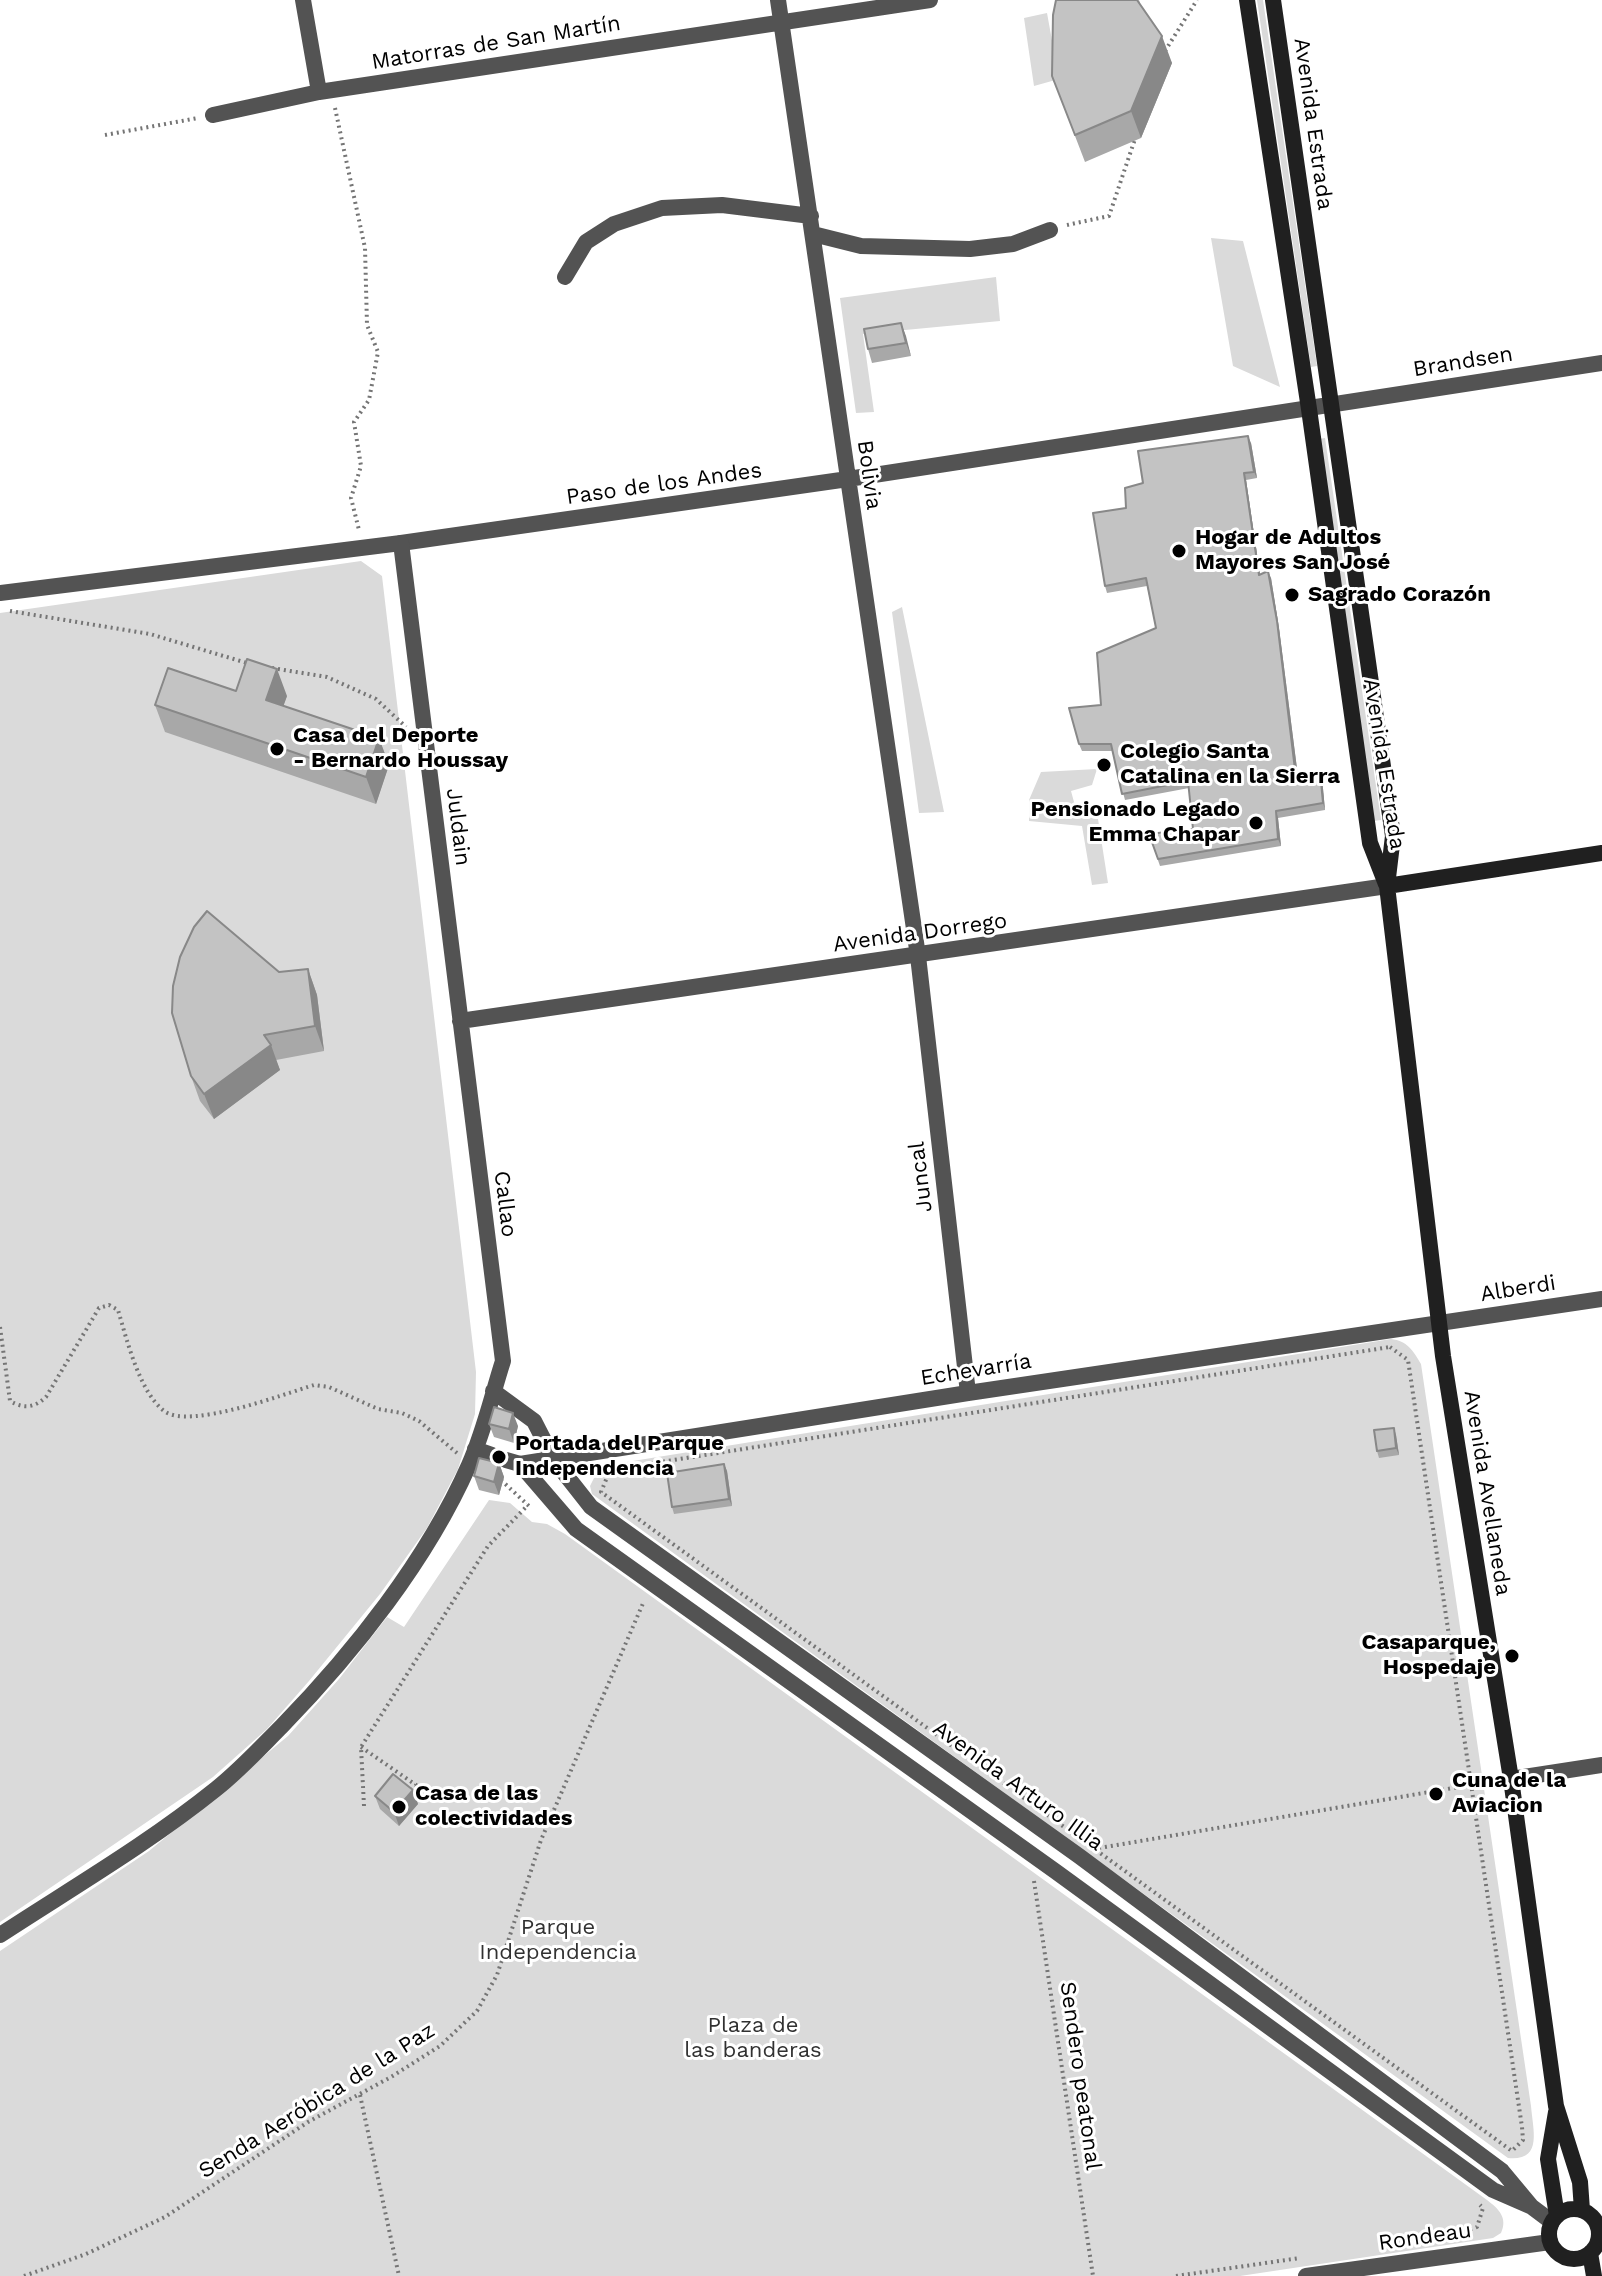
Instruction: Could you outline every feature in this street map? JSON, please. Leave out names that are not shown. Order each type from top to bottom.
[{"type":"main road","name":"Avenida Estrada","points":[[1247,0],[1370,843],[1387,886]]},
{"type":"main road","name":"Avenida Estrada","points":[[1273,0],[1393,836],[1387,886]]},
{"type":"main road","points":[[1387,886],[1602,853]]},
{"type":"main road","name":"Avenida Avellaneda","points":[[1387,886],[1440,1323],[1511,1779],[1556,2106],[1580,2182],[1582,2210]]},
{"type":"main road","name":"Avenida Avellaneda","points":[[1550,2242],[1549,2228],[1554,2219],[1548,2159],[1556,2106]]},
{"type":"main road","points":[[1554,2219],[1568,2209],[1582,2210],[1595,2220],[1600,2230],[1594,2276]]},
{"type":"main road","points":[[1550,2242],[1563,2257],[1576,2259],[1595,2253]]},
{"type":"main road","points":[[1563,2257],[1565,2276]]},
{"type":"street","points":[[303,0],[319,92]]},
{"type":"street","name":"Bolivia","points":[[778,0],[918,956]]},
{"type":"street","name":"Matorras de San Martín","points":[[213,115],[319,92],[930,0]]},
{"type":"street","points":[[565,277],[586,242],[614,224],[662,208],[722,205],[811,216]]},
{"type":"street","points":[[813,234],[861,246],[970,249],[1013,244],[1050,230]]},
{"type":"street","name":"Brandsen","points":[[1332,405],[1602,363]]},
{"type":"street","name":"Paso de los Andes","points":[[0,593],[401,543],[1332,405]]},
{"type":"street","name":"Juldain","points":[[401,543],[460,1021]]},
{"type":"street","name":"Avenida Dorrego","points":[[460,1021],[1387,886]]},
{"type":"street","name":"Juncal","points":[[918,956],[968,1393]]},
{"type":"street","name":"Callao","points":[[0,1935],[151,1836],[217,1788],[263,1745],[343,1658],[409,1572],[473,1456],[503,1361],[460,1021]]},
{"type":"street","name":"Alberdi","points":[[1440,1323],[1602,1299]]},
{"type":"street","name":"Echevarría","points":[[506,1460],[554,1460],[968,1393],[1440,1323]]},
{"type":"street","name":"Avenida Arturo Illia","points":[[493,1391],[534,1421],[554,1460],[591,1507],[1079,1856],[1502,2171],[1532,2207]]},
{"type":"street","name":"Avenida Arturo Illia","points":[[473,1456],[506,1460],[576,1529],[1055,1871],[1493,2190],[1554,2219]]},
{"type":"street","points":[[1511,1779],[1602,1765]]},
{"type":"street","name":"Rondeau","points":[[1306,2276],[1550,2242]]},
{"type":"path","points":[[1162,59],[1167,45],[1197,0]]},
{"type":"path","points":[[319,92],[335,108],[365,248],[367,325],[378,352],[369,400],[354,422],[361,466],[351,498],[363,548]]},
{"type":"path","points":[[105,135],[213,115]]},
{"type":"path","points":[[1050,230],[1109,216],[1138,130]]},
{"type":"path","points":[[0,610],[150,634],[252,664]]},
{"type":"path","points":[[267,667],[327,677],[376,699],[426,746]]},
{"type":"path","points":[[0,1327],[10,1401],[21,1407],[37,1406],[46,1397],[99,1308],[109,1305],[118,1310],[135,1364],[148,1391],[164,1411],[179,1417],[216,1414],[314,1385],[329,1387],[378,1409],[402,1413],[419,1421],[473,1456]]},
{"type":"path","points":[[1390,1347],[1408,1360],[1523,2140],[1512,2151],[1095,1849],[601,1492],[610,1470],[1390,1347]]},
{"type":"path","points":[[504,1481],[516,1493]]},
{"type":"path","points":[[364,1806],[361,1747],[488,1546],[528,1505]]},
{"type":"path","name":"Senda Aeróbica de la Paz","points":[[24,2276],[86,2254],[165,2217],[308,2122],[440,2046],[477,2011],[497,1975],[541,1840],[645,1598]]},
{"type":"path","points":[[361,1747],[416,1785],[410,1792],[404,1792]]},
{"type":"path","points":[[1095,1849],[1471,1785]]},
{"type":"path","name":"Sendero peatonal","points":[[1047,1890],[1034,1881],[1093,2276]]},
{"type":"path","points":[[360,2094],[399,2276]]},
{"type":"path","points":[[1448,2236],[1463,2234],[1477,2227],[1483,2208],[1471,2198]]},
{"type":"path","points":[[1176,2276],[1312,2256]]},
{"type":"green space","points":[[1257,0],[1263,0],[1317,366],[1311,367]]},
{"type":"green space","points":[[1047,13],[1059,79],[1034,86],[1024,18]]},
{"type":"green space","points":[[1211,238],[1243,241],[1280,387],[1233,366]]},
{"type":"green space","points":[[996,277],[1000,321],[863,334],[874,412],[856,413],[840,298]]},
{"type":"green space","points":[[1325,438],[1381,820],[1374,821],[1318,439]]},
{"type":"green space","points":[[361,561],[382,576],[476,1372],[475,1414],[458,1469],[427,1528],[380,1594],[267,1729],[213,1777],[0,1922],[0,613]]},
{"type":"green space","points":[[902,607],[944,812],[919,813],[892,612]]},
{"type":"green space","points":[[1097,769],[1092,785],[1071,791],[1077,813],[1098,819],[1108,883],[1092,885],[1082,826],[1029,821],[1029,800],[1041,772]]},
{"type":"green space","points":[[1391,1339],[1409,1347],[1421,1364],[1531,2106],[1533,2142],[1527,2155],[1519,2158],[1508,2158],[592,1494],[590,1486],[597,1472],[608,1465]]},
{"type":"green space","name":"Parque Independencia","points":[[489,1500],[510,1503],[532,1522],[547,1524],[565,1534],[1487,2200],[1501,2214],[1501,2233],[1493,2238],[1240,2276],[0,2276],[0,1951],[149,1851],[288,1736],[339,1679],[387,1617],[404,1627]]},
{"type":"building","points":[[1056,0],[1137,0],[1162,36],[1131,111],[1075,135],[1052,76]]},
{"type":"building","points":[[901,323],[906,343],[868,349],[864,329]]},
{"type":"building","points":[[1248,436],[1254,472],[1244,473],[1259,575],[1268,571],[1277,621],[1296,778],[1320,771],[1323,803],[1276,811],[1278,839],[1158,859],[1149,834],[1193,829],[1188,781],[1122,794],[1111,744],[1079,744],[1069,708],[1101,705],[1097,653],[1156,628],[1146,578],[1105,586],[1093,513],[1126,508],[1125,488],[1143,483],[1138,451]]},
{"type":"building","points":[[247,659],[277,669],[266,700],[379,738],[366,777],[155,705],[168,668],[236,691]]},
{"type":"building","points":[[207,911],[279,972],[308,969],[315,1026],[264,1035],[271,1045],[204,1094],[191,1076],[172,1013],[173,986],[180,957],[194,927]]},
{"type":"building","points":[[494,1407],[513,1413],[509,1429],[489,1424]]},
{"type":"building","points":[[1394,1428],[1396,1448],[1377,1451],[1374,1430]]},
{"type":"building","points":[[479,1458],[499,1463],[494,1482],[474,1476]]},
{"type":"building","points":[[724,1464],[729,1499],[672,1507],[667,1473]]},
{"type":"building","points":[[393,1774],[413,1790],[394,1812],[375,1796]]},
{"type":"place","name":"Hogar de Adultos Mayores San José","points":[[1179,551]]},
{"type":"place","name":"Sagrado Corazón","points":[[1292,595]]},
{"type":"place","name":"Casa del Deporte - Bernardo Houssay","points":[[277,749]]},
{"type":"place","name":"Colegio Santa Catalina en la Sierra","points":[[1104,765]]},
{"type":"place","name":"Pensionado Legado Emma Chapar","points":[[1256,823]]},
{"type":"place","name":"Portada del Parque Independencia","points":[[499,1457]]},
{"type":"place","name":"Casaparque, Hospedaje","points":[[1512,1656]]},
{"type":"place","name":"Cuna de la Aviacion","points":[[1436,1794]]},
{"type":"place","name":"Casa de las colectividades","points":[[399,1807]]},
{"type":"park label","name":"Plaza de las banderas","points":[[753,2038]]}]
